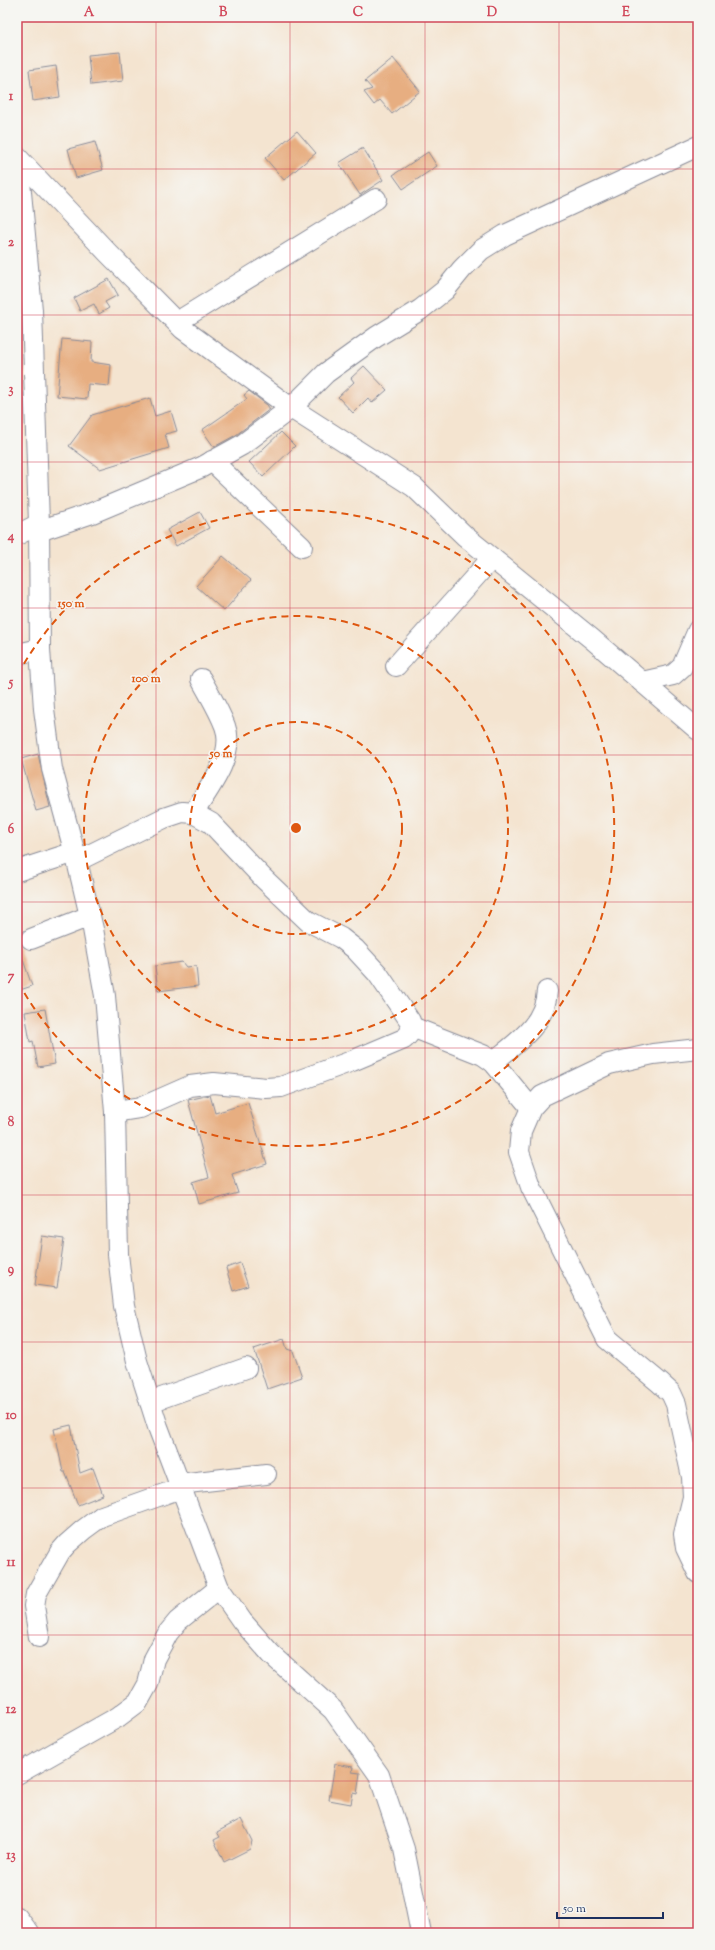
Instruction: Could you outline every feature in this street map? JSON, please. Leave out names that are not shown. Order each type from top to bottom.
[{"type":"street","points":[[17,535],[92,513],[212,461],[242,445],[291,408],[326,373],[376,337],[420,310],[445,290],[462,269],[481,250],[505,235],[698,146]]},
{"type":"street","points":[[17,159],[183,329],[291,408],[414,488],[466,537],[698,730]]},
{"type":"street","points":[[17,159],[32,310],[39,528],[40,648],[44,709],[52,769],[76,856],[90,916],[105,996],[115,1112],[118,1254],[124,1306],[137,1361],[150,1402],[219,1588],[242,1621],[271,1654],[333,1710],[379,1775],[404,1849],[421,1933]]},
{"type":"street","points":[[177,322],[376,199]]},
{"type":"street","points":[[212,461],[302,547]]},
{"type":"street","points":[[396,666],[492,558]]},
{"type":"street","points":[[642,682],[673,675],[682,667],[698,630]]},
{"type":"street","points":[[17,654],[40,648]]},
{"type":"street","points":[[193,813],[218,774],[223,764],[227,747],[226,726],[202,678]]},
{"type":"street","points":[[17,872],[76,856],[164,818],[182,812],[193,813],[211,823],[268,883],[308,921],[340,938],[355,949],[378,974],[410,1021],[412,1028],[410,1034],[404,1039],[352,1061],[281,1087],[266,1088],[214,1083],[190,1086],[140,1108],[115,1112]]},
{"type":"street","points":[[31,939],[90,916]]},
{"type":"street","points":[[493,1062],[527,1033],[540,1018],[546,1005],[547,991]]},
{"type":"street","points":[[412,1028],[483,1055],[493,1062],[531,1108]]},
{"type":"street","points":[[698,1049],[653,1054],[609,1064],[542,1096],[531,1108],[521,1130],[519,1152],[531,1187],[607,1339],[671,1393],[676,1404],[692,1477],[693,1497],[684,1534],[686,1548],[698,1573]]},
{"type":"street","points":[[150,1402],[246,1368]]},
{"type":"street","points":[[39,1637],[34,1606],[36,1594],[60,1552],[67,1544],[102,1516],[180,1486],[266,1474]]},
{"type":"street","points":[[17,1774],[118,1717],[138,1702],[148,1684],[154,1659],[168,1633],[178,1621],[219,1588]]},
{"type":"street","points":[[17,1917],[29,1933]]},
{"type":"building","points":[[120,52],[123,81],[91,85],[88,55]]},
{"type":"building","points":[[393,58],[420,91],[392,114],[380,100],[374,105],[364,92],[372,89],[365,81]]},
{"type":"building","points":[[56,66],[60,97],[33,101],[29,70]]},
{"type":"building","points":[[297,131],[316,153],[284,180],[265,158]]},
{"type":"building","points":[[95,142],[103,170],[76,178],[68,149]]},
{"type":"building","points":[[363,148],[383,180],[360,195],[339,163]]},
{"type":"building","points":[[428,152],[437,166],[403,189],[393,175]]},
{"type":"building","points":[[109,279],[118,295],[105,302],[109,308],[99,314],[94,304],[80,311],[74,298]]},
{"type":"building","points":[[62,339],[92,342],[91,362],[111,365],[109,386],[88,384],[87,399],[57,396]]},
{"type":"building","points":[[364,366],[387,390],[372,403],[368,398],[353,413],[338,397],[354,382],[351,378]]},
{"type":"building","points":[[249,391],[270,409],[236,435],[214,447],[202,430],[247,399],[244,395]]},
{"type":"building","points":[[150,398],[155,416],[171,411],[177,431],[165,434],[169,448],[100,469],[69,446],[92,415]]},
{"type":"building","points":[[281,432],[295,446],[263,477],[249,462]]},
{"type":"building","points":[[200,512],[209,528],[176,546],[167,530]]},
{"type":"building","points":[[223,556],[251,580],[224,611],[196,586]]},
{"type":"building","points":[[38,754],[50,807],[36,811],[21,759]]},
{"type":"building","points":[[17,948],[19,948],[32,986],[17,991]]},
{"type":"building","points":[[182,962],[186,967],[196,966],[198,986],[158,991],[155,966]]},
{"type":"building","points":[[45,1009],[55,1064],[38,1067],[33,1041],[30,1042],[25,1012]]},
{"type":"building","points":[[210,1095],[215,1113],[248,1103],[267,1164],[232,1175],[238,1193],[199,1204],[193,1182],[209,1177],[188,1100]]},
{"type":"building","points":[[42,1236],[64,1239],[57,1288],[35,1285]]},
{"type":"building","points":[[240,1263],[248,1286],[233,1291],[226,1268]]},
{"type":"building","points":[[284,1339],[287,1349],[293,1351],[302,1377],[267,1389],[254,1349]]},
{"type":"building","points":[[71,1425],[80,1473],[93,1468],[103,1495],[78,1505],[65,1472],[63,1472],[54,1429]]},
{"type":"building","points":[[335,1764],[353,1767],[352,1772],[360,1773],[357,1794],[353,1793],[351,1804],[329,1800]]},
{"type":"building","points":[[241,1819],[252,1841],[250,1849],[224,1862],[214,1840],[220,1837],[217,1832]]}]
